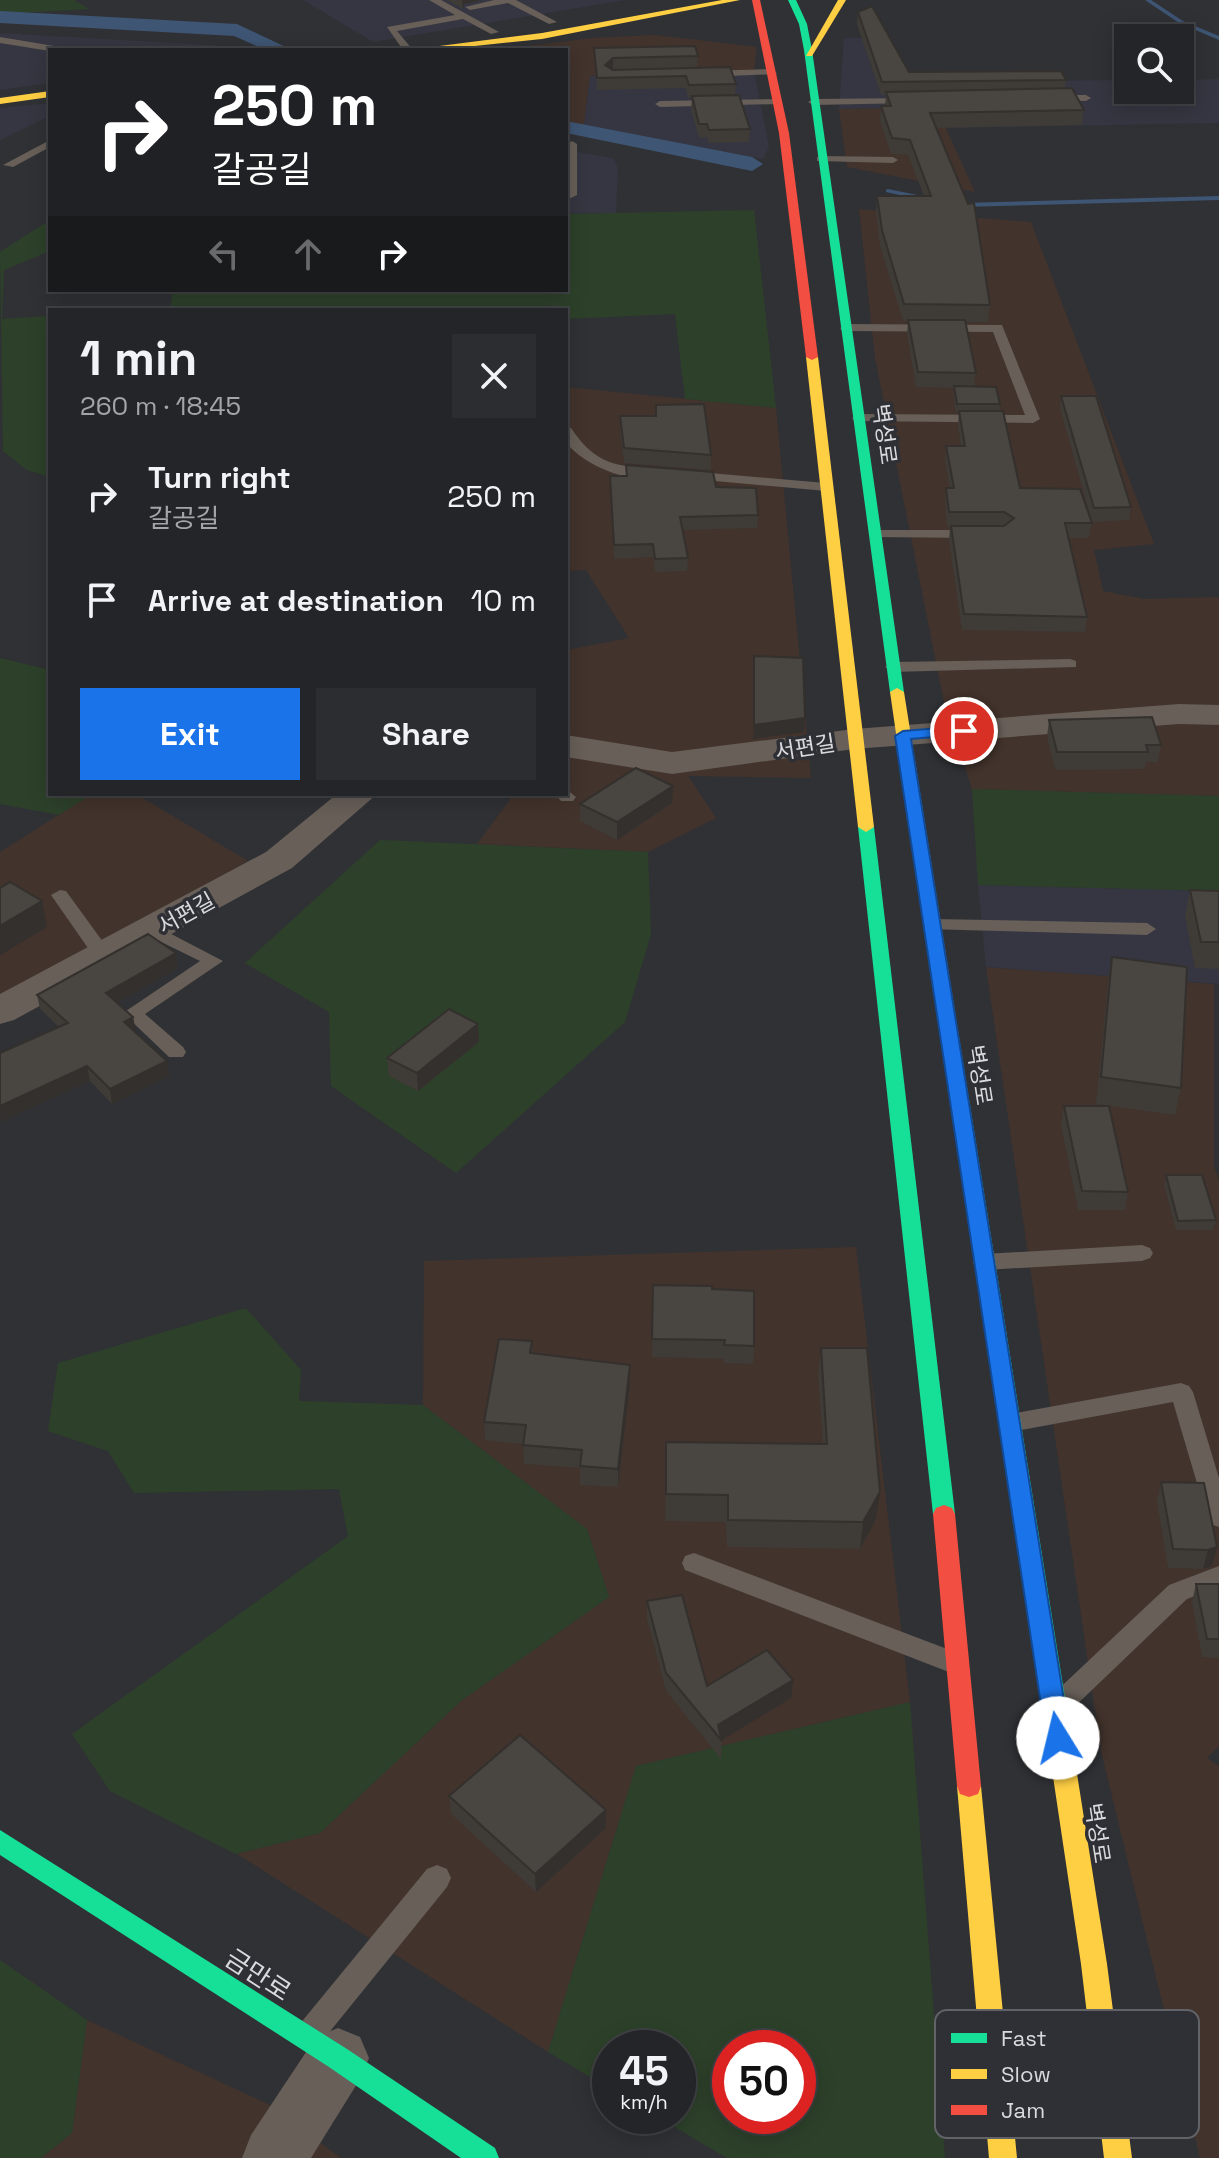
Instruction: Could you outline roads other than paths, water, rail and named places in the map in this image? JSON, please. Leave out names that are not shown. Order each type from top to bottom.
[{"type":"main road","points":[[464,43],[494,32],[666,0]]},
{"type":"main road","points":[[425,48],[542,36],[736,0]]},
{"type":"main road","points":[[756,0],[766,33],[793,194],[937,1437],[989,2010]]},
{"type":"main road","name":"벽성로","points":[[792,0],[799,11],[809,54],[813,102],[903,736],[1100,2010]]},
{"type":"main road","points":[[809,54],[842,0]]},
{"type":"main road","points":[[652,17],[726,21]]},
{"type":"main road","points":[[746,25],[766,33]]},
{"type":"main road","points":[[0,101],[48,94]]},
{"type":"main road","name":"금만로","points":[[0,1841],[322,2048],[485,2158]]},
{"type":"main road","points":[[1001,2138],[1003,2158]]},
{"type":"main road","name":"벽성로","points":[[1116,2138],[1118,2158]]},
{"type":"street","name":"서편길","points":[[568,746],[672,763],[854,739],[1179,714],[1219,715]]},
{"type":"street","name":"서편길","points":[[0,1011],[154,931],[279,860],[357,796]]},
{"type":"street","points":[[274,2158],[322,2048]]},
{"type":"lane","points":[[434,0],[467,12],[494,32]]},
{"type":"lane","points":[[408,48],[390,29],[509,0],[552,22]]},
{"type":"lane","points":[[0,40],[48,48]]},
{"type":"lane","points":[[686,74],[773,72]]},
{"type":"lane","points":[[1040,98],[1086,98]]},
{"type":"lane","points":[[813,102],[919,100]]},
{"type":"lane","points":[[660,104],[777,101]]},
{"type":"lane","points":[[9,165],[48,144]]},
{"type":"lane","points":[[571,195],[572,144]]},
{"type":"lane","points":[[821,159],[893,160]]},
{"type":"lane","points":[[846,328],[998,328],[1033,419],[859,418]]},
{"type":"lane","points":[[568,435],[576,450],[604,469],[826,487]]},
{"type":"lane","points":[[875,534],[986,534]]},
{"type":"lane","points":[[893,667],[1070,664]]},
{"type":"lane","points":[[60,895],[104,957]]},
{"type":"lane","points":[[932,925],[1147,929]]},
{"type":"lane","points":[[154,931],[214,961],[133,1013],[176,1052]]},
{"type":"lane","points":[[984,1262],[1142,1253]]},
{"type":"lane","points":[[1009,1423],[1181,1392],[1219,1517]]},
{"type":"lane","points":[[694,1563],[958,1665]]},
{"type":"lane","points":[[1054,1709],[1178,1592],[1219,1576]]},
{"type":"lane","points":[[322,2048],[437,1878]]},
{"type":"waterway","points":[[1148,0],[1181,22],[1219,38]]},
{"type":"waterway","points":[[0,17],[237,30],[278,48]]},
{"type":"waterway","points":[[568,127],[752,164]]},
{"type":"waterway","points":[[888,191],[927,199]]},
{"type":"waterway","points":[[960,205],[1219,198]]}]
